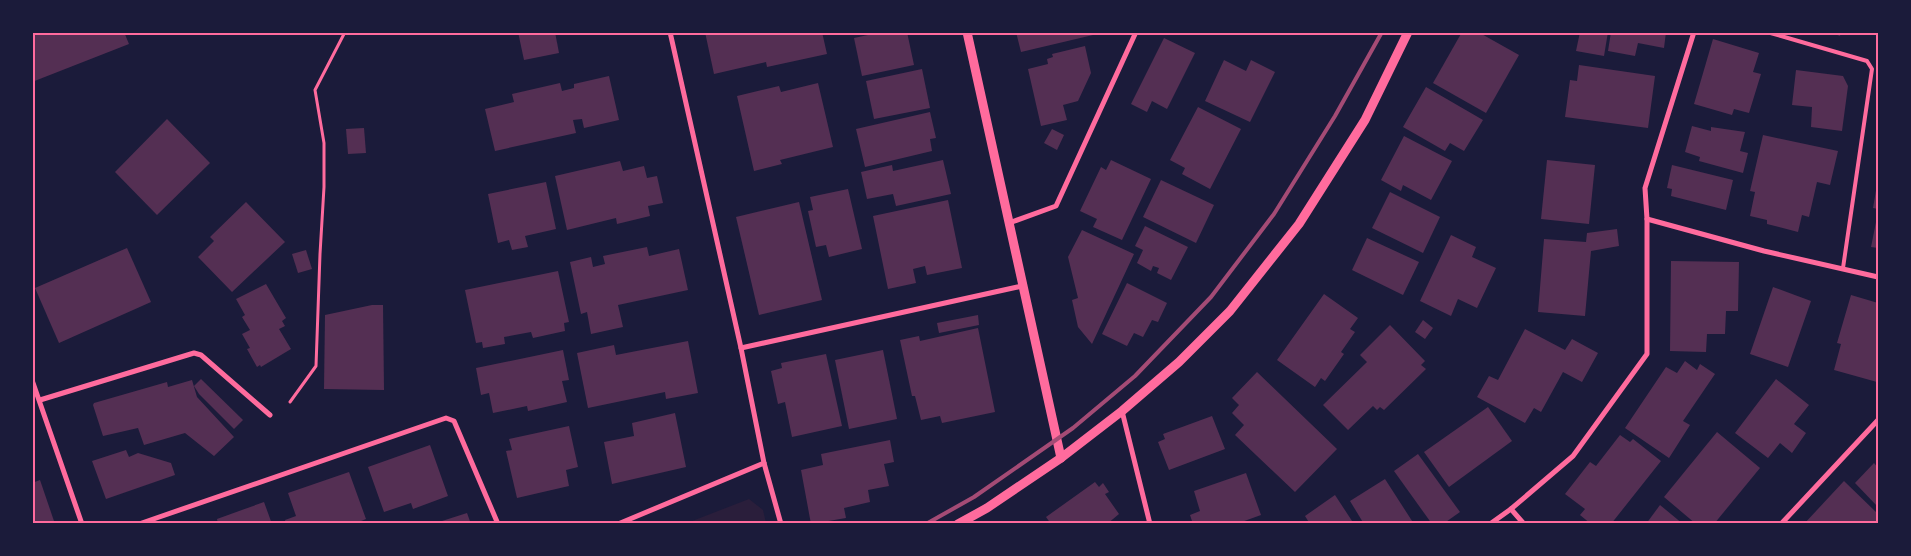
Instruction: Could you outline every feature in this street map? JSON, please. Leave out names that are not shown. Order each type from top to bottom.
[{"type":"street","points":[[670,32],[764,462],[781,524]]},
{"type":"street","points":[[967,32],[1061,458]]},
{"type":"street","points":[[1009,223],[1056,206],[1136,32]]},
{"type":"street","points":[[958,524],[987,508],[1061,458],[1122,411],[1179,362],[1230,311],[1299,224],[1365,120],[1408,32]]},
{"type":"street","points":[[1490,524],[1511,509],[1573,456],[1647,354],[1647,219],[1645,188],[1694,32]]},
{"type":"street","points":[[1647,219],[1764,251],[1878,277]]},
{"type":"street","points":[[740,348],[1022,286]]},
{"type":"street","points":[[40,400],[194,353],[201,355],[270,415]]},
{"type":"street","points":[[32,380],[82,524]]},
{"type":"street","points":[[1122,411],[1150,524]]},
{"type":"street","points":[[140,524],[446,418],[454,421],[498,524]]},
{"type":"street","points":[[1781,524],[1878,420]]},
{"type":"street","points":[[618,524],[764,462]]},
{"type":"street","points":[[1511,509],[1524,524]]},
{"type":"lane","points":[[1768,32],[1867,60],[1872,69],[1843,268]]},
{"type":"path","points":[[270,415],[285,409],[316,366],[324,143],[314,90],[345,32]]},
{"type":"shaded area","points":[[749,499],[763,510],[766,523],[687,523]]},
{"type":"building","points":[[32,32],[124,32],[129,44],[32,82]]},
{"type":"building","points":[[518,32],[555,32],[559,53],[524,60]]},
{"type":"building","points":[[705,32],[822,32],[827,54],[767,67],[766,62],[714,74]]},
{"type":"building","points":[[882,32],[907,32],[914,65],[862,76],[854,38]]},
{"type":"building","points":[[1016,32],[1092,32],[1093,35],[1021,52]]},
{"type":"building","points":[[1462,32],[1478,32],[1519,55],[1486,113],[1433,83]]},
{"type":"building","points":[[1580,32],[1608,32],[1604,56],[1576,51]]},
{"type":"building","points":[[1611,32],[1666,32],[1664,48],[1638,43],[1635,56],[1608,51]]},
{"type":"building","points":[[1829,32],[1841,32],[1840,36]]},
{"type":"building","points":[[1164,38],[1195,53],[1167,109],[1152,101],[1147,112],[1131,104]]},
{"type":"building","points":[[1713,39],[1759,53],[1753,72],[1761,74],[1749,113],[1734,109],[1732,115],[1694,104]]},
{"type":"building","points":[[1085,46],[1091,73],[1078,101],[1063,105],[1067,120],[1041,126],[1028,69],[1048,64],[1047,59],[1053,57],[1052,54]]},
{"type":"building","points":[[1224,60],[1246,71],[1251,60],[1275,72],[1250,122],[1205,101]]},
{"type":"building","points":[[1579,65],[1655,76],[1648,128],[1565,117],[1570,80],[1577,81]]},
{"type":"building","points":[[922,69],[930,108],[874,119],[866,81]]},
{"type":"building","points":[[1796,70],[1843,76],[1848,86],[1842,131],[1811,127],[1812,107],[1792,105]]},
{"type":"building","points":[[609,76],[619,120],[584,128],[582,119],[573,120],[576,133],[495,151],[485,109],[514,102],[512,94],[560,83],[562,91],[574,88],[574,84]]},
{"type":"building","points":[[818,83],[833,147],[780,160],[782,164],[754,171],[737,96],[779,86],[781,92]]},
{"type":"building","points":[[1426,87],[1483,120],[1464,151],[1450,143],[1445,151],[1403,127]]},
{"type":"building","points":[[1198,107],[1241,129],[1210,189],[1182,174],[1185,168],[1170,160]]},
{"type":"building","points":[[930,112],[936,138],[930,139],[932,151],[865,167],[856,129]]},
{"type":"building","points":[[167,119],[210,163],[157,215],[115,172]]},
{"type":"building","points":[[1692,126],[1711,131],[1711,127],[1745,132],[1740,151],[1748,153],[1743,173],[1699,161],[1700,157],[1685,152]]},
{"type":"building","points":[[364,128],[366,153],[348,154],[346,129]]},
{"type":"building","points":[[1052,129],[1064,135],[1057,150],[1044,143]]},
{"type":"building","points":[[1763,135],[1838,151],[1830,185],[1817,182],[1809,217],[1802,215],[1798,232],[1767,224],[1767,220],[1750,216],[1755,192],[1750,191]]},
{"type":"building","points":[[1404,136],[1452,161],[1431,200],[1403,185],[1401,191],[1381,180]]},
{"type":"building","points":[[943,160],[951,194],[896,206],[893,194],[867,199],[861,172],[892,165],[893,171]]},
{"type":"building","points":[[1111,160],[1151,179],[1122,240],[1093,227],[1097,219],[1080,211],[1101,167],[1106,170]]},
{"type":"building","points":[[1547,160],[1595,165],[1589,224],[1541,219]]},
{"type":"building","points":[[620,161],[623,171],[644,166],[647,178],[657,176],[663,203],[648,206],[650,216],[617,224],[616,218],[567,230],[555,176]]},
{"type":"building","points":[[1672,165],[1733,180],[1726,210],[1671,196],[1672,189],[1667,188]]},
{"type":"building","points":[[1878,179],[1878,209],[1873,208]]},
{"type":"building","points":[[1161,180],[1214,205],[1196,243],[1143,217]]},
{"type":"building","points":[[546,182],[556,229],[525,236],[528,247],[512,250],[509,240],[498,243],[488,194]]},
{"type":"building","points":[[848,189],[862,249],[829,257],[826,245],[816,247],[808,211],[813,210],[810,197]]},
{"type":"building","points":[[1390,192],[1440,217],[1423,253],[1372,228]]},
{"type":"building","points":[[948,200],[962,268],[927,275],[925,266],[913,269],[916,283],[888,289],[873,216]]},
{"type":"building","points":[[246,202],[285,242],[232,292],[198,257],[214,241],[210,237]]},
{"type":"building","points":[[799,202],[822,300],[759,315],[736,217]]},
{"type":"building","points":[[1878,212],[1878,248],[1871,247]]},
{"type":"building","points":[[1145,226],[1188,247],[1171,280],[1157,273],[1159,268],[1153,266],[1151,271],[1137,263],[1143,250],[1135,246]]},
{"type":"building","points":[[1617,229],[1619,246],[1591,251],[1585,316],[1538,312],[1544,239],[1586,242],[1587,233]]},
{"type":"building","points":[[1082,230],[1134,254],[1092,344],[1078,327],[1072,300],[1078,298],[1068,257]]},
{"type":"building","points":[[1451,235],[1476,247],[1472,257],[1496,268],[1477,308],[1458,299],[1451,316],[1420,301]]},
{"type":"building","points":[[1367,238],[1419,262],[1403,295],[1352,270]]},
{"type":"building","points":[[647,247],[649,256],[679,249],[688,290],[618,305],[623,327],[591,334],[587,312],[581,314],[570,262],[591,257],[593,267],[605,264],[603,256]]},
{"type":"building","points":[[127,248],[151,302],[59,343],[35,288]]},
{"type":"building","points":[[306,250],[312,269],[298,273],[292,254]]},
{"type":"building","points":[[1671,261],[1739,262],[1738,311],[1726,311],[1725,334],[1707,334],[1706,352],[1670,351]]},
{"type":"building","points":[[558,271],[569,322],[564,323],[565,331],[533,338],[531,332],[504,337],[505,344],[483,348],[482,342],[476,343],[465,290]]},
{"type":"building","points":[[1127,283],[1167,303],[1158,322],[1152,320],[1143,337],[1134,333],[1127,346],[1102,334]]},
{"type":"building","points":[[266,284],[286,318],[282,321],[285,326],[279,329],[291,349],[261,367],[260,365],[257,367],[247,349],[250,348],[242,334],[250,330],[242,317],[245,315],[236,299]]},
{"type":"building","points":[[1773,287],[1811,301],[1788,367],[1750,354]]},
{"type":"building","points":[[1324,294],[1358,318],[1350,329],[1355,332],[1341,352],[1344,354],[1325,381],[1321,378],[1315,387],[1277,360]]},
{"type":"building","points":[[1851,295],[1878,303],[1877,382],[1834,370],[1841,344],[1837,343]]},
{"type":"building","points":[[372,305],[383,305],[384,390],[324,389],[325,315]]},
{"type":"building","points":[[978,315],[979,325],[939,333],[937,323]]},
{"type":"building","points":[[1423,320],[1433,328],[1425,339],[1415,332]]},
{"type":"building","points":[[1390,325],[1425,361],[1421,365],[1426,369],[1384,410],[1380,407],[1377,410],[1373,406],[1348,430],[1323,405],[1367,362],[1360,355]]},
{"type":"building","points":[[978,328],[995,412],[942,423],[940,416],[921,420],[915,396],[912,396],[900,340],[919,336],[920,341]]},
{"type":"building","points":[[1525,329],[1565,350],[1572,339],[1598,353],[1582,382],[1563,372],[1541,412],[1534,408],[1525,423],[1477,397],[1489,376],[1498,380]]},
{"type":"building","points":[[688,341],[698,393],[666,399],[665,392],[588,408],[577,353],[614,345],[616,355]]},
{"type":"building","points":[[563,350],[569,380],[562,381],[567,402],[528,411],[527,406],[493,413],[489,393],[481,395],[476,368]]},
{"type":"building","points":[[883,350],[897,419],[849,429],[835,360]]},
{"type":"building","points":[[826,354],[842,426],[792,437],[785,402],[778,404],[771,371],[782,368],[781,363]]},
{"type":"building","points":[[1685,361],[1697,370],[1700,364],[1715,374],[1683,421],[1690,425],[1669,458],[1625,428],[1666,367],[1677,373]]},
{"type":"building","points":[[1257,372],[1337,449],[1295,492],[1235,435],[1244,425],[1232,413],[1239,405],[1232,398]]},
{"type":"building","points":[[201,379],[243,420],[234,429],[199,394],[194,386]]},
{"type":"building","points":[[1776,379],[1809,405],[1794,424],[1806,433],[1792,453],[1780,443],[1768,458],[1735,433]]},
{"type":"building","points":[[192,380],[197,397],[234,437],[214,456],[185,433],[144,445],[138,428],[103,436],[94,403],[167,382],[168,387]]},
{"type":"building","points":[[1488,407],[1512,441],[1449,487],[1424,452]]},
{"type":"building","points":[[675,413],[686,467],[612,484],[604,442],[634,436],[632,423]]},
{"type":"building","points":[[1212,416],[1225,449],[1169,470],[1158,442],[1165,439],[1163,434]]},
{"type":"building","points":[[569,426],[578,467],[566,470],[569,486],[517,498],[506,451],[512,450],[509,439]]},
{"type":"building","points":[[1717,432],[1760,468],[1714,524],[1696,524],[1664,497]]},
{"type":"building","points":[[1620,435],[1630,442],[1633,439],[1661,461],[1611,524],[1591,524],[1580,515],[1585,509],[1565,494],[1590,462],[1596,466]]},
{"type":"building","points":[[890,440],[894,462],[884,464],[889,486],[868,490],[870,502],[844,508],[846,518],[811,524],[801,470],[823,465],[821,454]]},
{"type":"building","points":[[430,445],[448,496],[413,509],[411,503],[384,512],[368,467]]},
{"type":"building","points":[[126,450],[129,457],[138,453],[171,463],[175,475],[106,499],[92,461]]},
{"type":"building","points":[[1418,454],[1460,512],[1443,524],[1432,524],[1394,471]]},
{"type":"building","points":[[1874,463],[1878,468],[1878,507],[1855,483]]},
{"type":"building","points":[[349,472],[366,519],[354,524],[286,524],[285,520],[296,516],[288,493]]},
{"type":"building","points":[[1246,473],[1261,515],[1236,524],[1193,524],[1190,515],[1200,511],[1194,491]]},
{"type":"building","points":[[1385,479],[1414,524],[1364,524],[1350,501]]},
{"type":"building","points":[[40,480],[55,524],[32,524],[32,483]]},
{"type":"building","points":[[1844,481],[1878,514],[1878,524],[1804,524]]},
{"type":"building","points":[[1095,482],[1099,487],[1103,483],[1109,492],[1105,494],[1119,514],[1107,524],[1051,524],[1046,517]]},
{"type":"building","points":[[1335,495],[1354,524],[1310,524],[1305,516]]},
{"type":"building","points":[[264,502],[272,524],[218,524],[217,519]]},
{"type":"building","points":[[1660,505],[1683,524],[1646,524]]},
{"type":"building","points":[[467,513],[471,524],[443,524],[442,521]]},
{"type":"railway","points":[[926,524],[974,497],[1073,428],[1135,376],[1211,297],[1274,214],[1335,116],[1382,32]]}]
